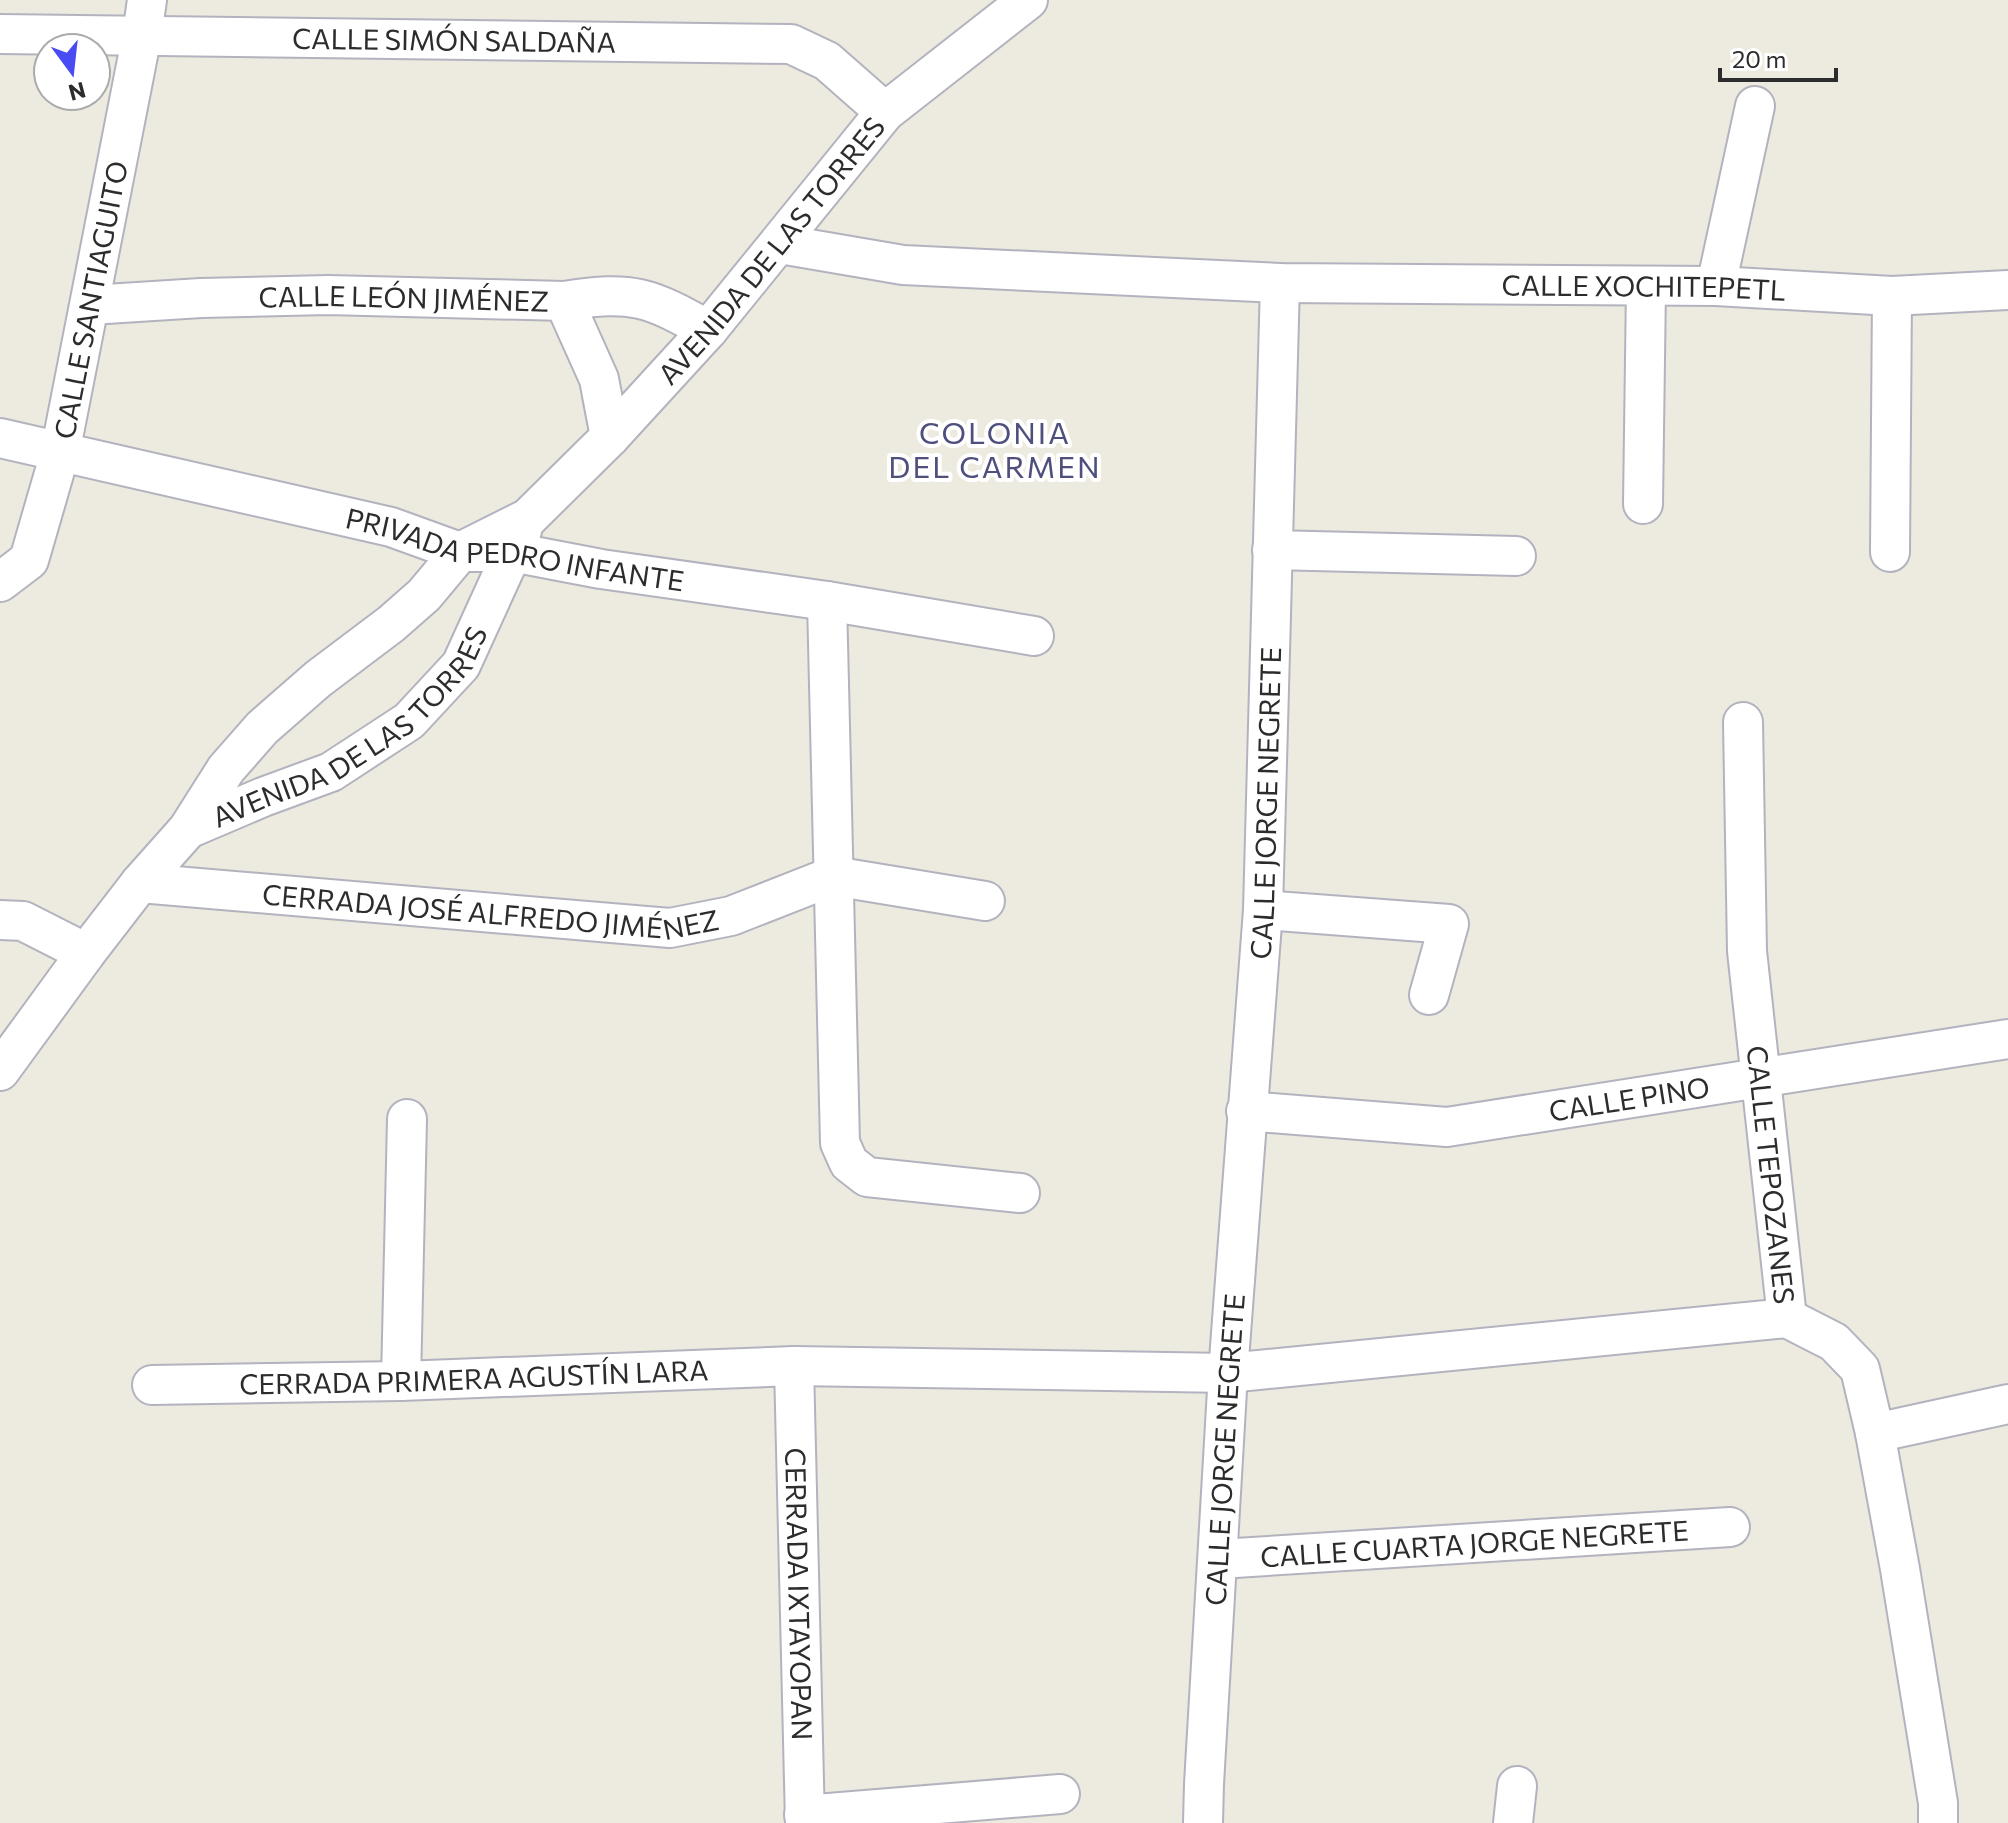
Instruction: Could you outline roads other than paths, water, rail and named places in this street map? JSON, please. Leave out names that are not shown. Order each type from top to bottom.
[{"type":"street","name":"AVENIDA DE LAS TORRES","points":[[0,1071],[140,883],[188,829],[226,769],[262,728],[424,595],[460,552],[528,518],[610,437],[708,330],[885,112],[1028,0]]},
{"type":"street","name":"CALLE SIMÓN SALDAÑA","points":[[0,34],[145,18],[791,44],[827,61],[885,112]]},
{"type":"street","name":"CALLE SANTIAGUITO","points":[[0,582],[29,560],[60,453],[145,18]]},
{"type":"street","points":[[1716,286],[1755,106]]},
{"type":"street","points":[[780,244],[903,265],[1280,283]]},
{"type":"street","name":"CALLE XOCHITEPETL","points":[[1280,283],[1716,286],[1892,296],[2008,290]]},
{"type":"street","name":"CALLE JORGE NEGRETE","points":[[1203,1823],[1228,1373],[1263,910],[1280,283]]},
{"type":"street","points":[[1643,504],[1646,287]]},
{"type":"street","name":"CALLE LEÓN JIMÉNEZ","points":[[90,305],[328,295],[564,301],[595,296],[632,296],[664,306],[708,330]]},
{"type":"street","points":[[1890,552],[1892,296]]},
{"type":"street","points":[[564,301],[599,379],[610,437]]},
{"type":"street","name":"PRIVADA PEDRO INFANTE","points":[[0,438],[391,527],[460,552],[512,552],[601,569],[827,601],[1034,636]]},
{"type":"street","name":"AVENIDA DE LAS TORRES","points":[[188,829],[331,772],[409,721],[461,665],[528,518]]},
{"type":"street","points":[[1272,550],[1516,556]]},
{"type":"street","points":[[827,601],[840,1143],[849,1163],[867,1177],[1020,1193]]},
{"type":"street","name":"CALLE TEPOZANES","points":[[1743,722],[1747,951],[1787,1318],[1834,1342],[1860,1369],[1875,1433],[1938,1803],[1938,1823]]},
{"type":"street","points":[[833,876],[985,901]]},
{"type":"street","name":"CERRADA JOSÉ ALFREDO JIMÉNEZ","points":[[140,883],[670,928],[731,916],[833,876]]},
{"type":"street","points":[[1263,910],[1449,924],[1429,995]]},
{"type":"street","points":[[0,920],[23,921],[86,953]]},
{"type":"street","name":"CALLE PINO","points":[[1246,1111],[1447,1127],[2008,1039]]},
{"type":"street","points":[[401,1381],[407,1119]]},
{"type":"street","name":"CERRADA PRIMERA AGUSTÍN LARA","points":[[152,1385],[401,1381],[794,1366],[1228,1373],[1787,1318]]},
{"type":"street","name":"CERRADA IXTAYOPAN","points":[[794,1366],[804,1819]]},
{"type":"street","points":[[1875,1433],[2008,1404]]},
{"type":"street","name":"CALLE CUARTA JORGE NEGRETE","points":[[1219,1559],[1730,1527]]},
{"type":"street","points":[[1513,1823],[1517,1786]]},
{"type":"street","points":[[804,1819],[1060,1794]]},
{"type":"district","name":"COLONIA DEL CARMEN","points":[[995,448]]}]
